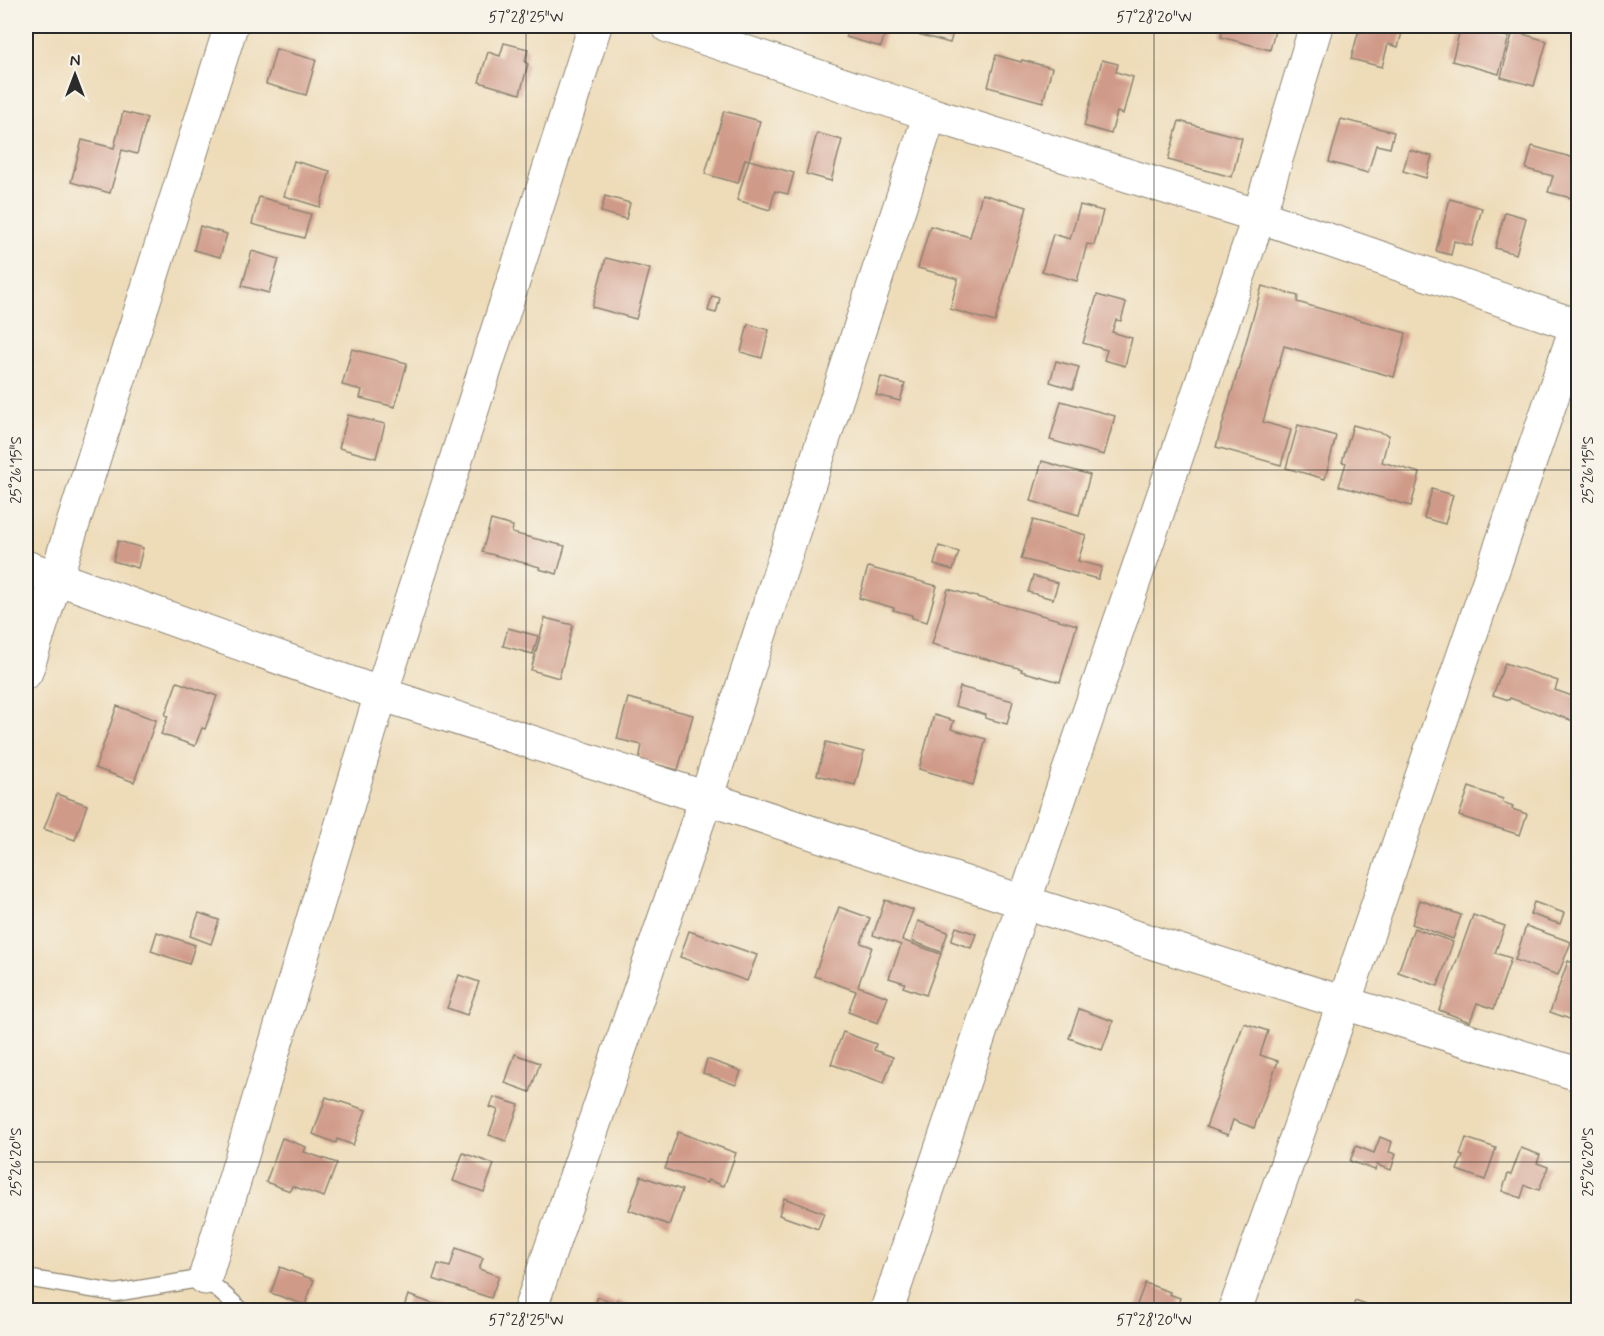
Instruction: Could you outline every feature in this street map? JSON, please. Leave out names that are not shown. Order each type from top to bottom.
[{"type":"street","points":[[26,672],[40,572],[231,26]]},
{"type":"street","points":[[205,1278],[381,694],[595,26]]},
{"type":"street","points":[[668,26],[930,114],[1258,216],[1577,326],[1344,1003],[1235,1311]]},
{"type":"street","points":[[887,1311],[1258,216],[1316,26]]},
{"type":"street","points":[[530,1311],[706,798],[930,114]]},
{"type":"street","points":[[40,572],[381,694],[1024,902],[1578,1074]]},
{"type":"lane","points":[[26,1278],[115,1293],[205,1278],[241,1311]]},
{"type":"building","points":[[849,26],[887,26],[881,47],[846,37]]},
{"type":"building","points":[[912,26],[955,26],[950,43],[910,32]]},
{"type":"building","points":[[1224,26],[1276,26],[1270,50],[1221,37]]},
{"type":"building","points":[[1360,26],[1404,26],[1398,47],[1388,44],[1382,67],[1351,59]]},
{"type":"building","points":[[1461,26],[1509,37],[1499,74],[1452,61]]},
{"type":"building","points":[[1513,31],[1547,41],[1534,86],[1501,77]]},
{"type":"building","points":[[504,43],[528,49],[525,62],[528,64],[520,94],[479,82],[488,52],[500,56]]},
{"type":"building","points":[[276,49],[316,60],[306,95],[266,84]]},
{"type":"building","points":[[996,55],[1052,68],[1043,102],[988,87]]},
{"type":"building","points":[[1102,60],[1118,64],[1116,72],[1133,77],[1123,114],[1117,112],[1111,134],[1084,126]]},
{"type":"building","points":[[724,111],[760,121],[749,160],[745,159],[738,183],[705,174]]},
{"type":"building","points":[[123,112],[147,118],[137,154],[122,150],[110,193],[71,182],[82,140],[114,148]]},
{"type":"building","points":[[1341,119],[1394,132],[1390,148],[1376,145],[1368,173],[1329,162]]},
{"type":"building","points":[[1179,121],[1242,138],[1232,177],[1168,160]]},
{"type":"building","points":[[817,133],[842,140],[831,181],[806,174]]},
{"type":"building","points":[[1532,146],[1578,159],[1578,187],[1575,199],[1548,192],[1553,176],[1526,169]]},
{"type":"building","points":[[1409,150],[1432,156],[1426,178],[1403,171]]},
{"type":"building","points":[[749,160],[794,173],[788,194],[775,191],[770,210],[737,200]]},
{"type":"building","points":[[294,161],[330,171],[320,207],[284,196]]},
{"type":"building","points":[[982,194],[1027,207],[995,322],[950,309],[958,279],[918,268],[930,226],[970,237]]},
{"type":"building","points":[[605,196],[630,203],[626,219],[601,212]]},
{"type":"building","points":[[259,197],[311,214],[304,238],[252,224]]},
{"type":"building","points":[[1450,199],[1482,208],[1472,246],[1454,241],[1451,255],[1436,251]]},
{"type":"building","points":[[1080,205],[1103,211],[1094,245],[1087,244],[1077,281],[1042,271],[1053,234],[1070,239]]},
{"type":"building","points":[[1505,212],[1526,218],[1516,254],[1495,248]]},
{"type":"building","points":[[200,226],[227,234],[220,257],[194,250]]},
{"type":"building","points":[[252,251],[279,259],[269,293],[242,286]]},
{"type":"building","points":[[606,258],[650,269],[636,319],[592,307]]},
{"type":"building","points":[[1262,286],[1298,296],[1297,302],[1406,333],[1394,377],[1284,346],[1263,422],[1291,430],[1281,465],[1216,447]]},
{"type":"building","points":[[1097,295],[1126,303],[1121,321],[1116,320],[1112,332],[1132,338],[1125,366],[1104,360],[1107,350],[1083,343]]},
{"type":"building","points":[[712,296],[720,298],[716,313],[708,311]]},
{"type":"building","points":[[748,324],[769,330],[762,358],[741,352]]},
{"type":"building","points":[[352,349],[407,363],[395,407],[360,398],[362,390],[342,385]]},
{"type":"building","points":[[1056,361],[1079,367],[1073,389],[1050,382]]},
{"type":"building","points":[[881,377],[905,384],[900,401],[876,395]]},
{"type":"building","points":[[1061,401],[1115,416],[1104,455],[1050,440]]},
{"type":"building","points":[[348,415],[385,424],[376,458],[339,448]]},
{"type":"building","points":[[1298,425],[1336,436],[1325,479],[1286,468]]},
{"type":"building","points":[[1353,425],[1389,435],[1382,462],[1420,473],[1411,506],[1339,486],[1346,463],[1342,462]]},
{"type":"building","points":[[1042,461],[1090,475],[1079,515],[1031,501]]},
{"type":"building","points":[[1432,489],[1453,495],[1445,524],[1424,518]]},
{"type":"building","points":[[491,520],[513,526],[512,533],[565,546],[557,574],[539,569],[540,567],[482,552]]},
{"type":"building","points":[[1033,520],[1086,535],[1078,561],[1102,567],[1098,579],[1021,559]]},
{"type":"building","points":[[118,541],[143,548],[138,568],[113,561]]},
{"type":"building","points":[[939,546],[959,552],[953,570],[934,565]]},
{"type":"building","points":[[868,567],[937,586],[927,622],[893,610],[894,608],[859,598]]},
{"type":"building","points":[[1033,576],[1058,583],[1053,599],[1028,592]]},
{"type":"building","points":[[948,589],[1077,625],[1060,682],[932,644]]},
{"type":"building","points":[[545,618],[573,625],[559,678],[531,670]]},
{"type":"building","points":[[508,628],[538,636],[533,654],[503,646]]},
{"type":"building","points":[[1505,663],[1558,681],[1555,690],[1578,698],[1578,723],[1510,698],[1509,700],[1493,695]]},
{"type":"building","points":[[177,682],[217,696],[205,729],[202,728],[195,746],[161,734]]},
{"type":"building","points":[[960,687],[1013,701],[1007,724],[955,706]]},
{"type":"building","points":[[628,698],[693,715],[678,770],[639,760],[642,745],[617,739]]},
{"type":"building","points":[[117,706],[156,720],[134,782],[95,768]]},
{"type":"building","points":[[934,715],[954,721],[951,729],[986,739],[973,785],[919,769]]},
{"type":"building","points":[[826,742],[864,752],[855,785],[817,775]]},
{"type":"building","points":[[1469,787],[1503,799],[1502,802],[1513,806],[1512,809],[1527,814],[1520,835],[1459,816]]},
{"type":"building","points":[[57,794],[87,805],[75,840],[44,829]]},
{"type":"building","points":[[885,900],[913,910],[902,940],[941,954],[926,995],[903,987],[905,983],[889,978],[901,945],[873,935]]},
{"type":"building","points":[[1420,900],[1461,915],[1453,939],[1412,924]]},
{"type":"building","points":[[1534,902],[1564,913],[1560,924],[1530,914]]},
{"type":"building","points":[[839,907],[870,918],[861,943],[872,947],[858,986],[888,997],[878,1023],[848,1012],[856,991],[814,976]]},
{"type":"building","points":[[199,913],[219,920],[211,944],[190,936]]},
{"type":"building","points":[[1473,915],[1505,926],[1495,953],[1511,958],[1494,1009],[1477,1003],[1470,1022],[1439,1010]]},
{"type":"building","points":[[918,921],[948,932],[941,952],[912,941]]},
{"type":"building","points":[[1526,926],[1571,942],[1558,975],[1515,960]]},
{"type":"building","points":[[956,927],[976,934],[971,948],[951,941]]},
{"type":"building","points":[[1414,928],[1453,942],[1438,986],[1398,972]]},
{"type":"building","points":[[689,931],[757,955],[747,981],[680,957]]},
{"type":"building","points":[[157,932],[195,945],[189,964],[151,951]]},
{"type":"building","points":[[1568,961],[1578,965],[1578,1022],[1550,1012]]},
{"type":"building","points":[[459,975],[479,982],[467,1015],[447,1008]]},
{"type":"building","points":[[1079,1009],[1113,1021],[1102,1050],[1069,1038]]},
{"type":"building","points":[[1244,1023],[1268,1031],[1260,1055],[1278,1061],[1254,1128],[1233,1120],[1228,1135],[1206,1127]]},
{"type":"building","points":[[843,1032],[876,1044],[874,1050],[893,1057],[884,1083],[831,1064]]},
{"type":"building","points":[[515,1054],[540,1063],[530,1092],[505,1083]]},
{"type":"building","points":[[707,1059],[741,1071],[736,1085],[703,1073]]},
{"type":"building","points":[[326,1097],[366,1110],[353,1145],[337,1139],[336,1143],[313,1134]]},
{"type":"building","points":[[494,1097],[519,1105],[506,1141],[489,1135],[498,1110],[490,1107]]},
{"type":"building","points":[[678,1132],[736,1153],[724,1186],[708,1180],[707,1183],[665,1169]]},
{"type":"building","points":[[1380,1137],[1392,1142],[1389,1152],[1396,1154],[1391,1170],[1377,1165],[1375,1170],[1350,1161],[1356,1146],[1374,1153]]},
{"type":"building","points":[[282,1138],[306,1147],[304,1152],[337,1163],[324,1197],[292,1186],[290,1191],[266,1182]]},
{"type":"building","points":[[1466,1138],[1496,1148],[1485,1180],[1457,1170],[1463,1156],[1460,1155]]},
{"type":"building","points":[[1521,1148],[1540,1155],[1537,1163],[1548,1167],[1539,1190],[1525,1185],[1521,1198],[1502,1191]]},
{"type":"building","points":[[463,1153],[494,1164],[484,1192],[453,1181]]},
{"type":"building","points":[[641,1176],[682,1190],[669,1225],[629,1210]]},
{"type":"building","points":[[784,1198],[824,1213],[818,1229],[779,1215]]},
{"type":"building","points":[[456,1248],[483,1258],[479,1269],[499,1276],[491,1298],[433,1279],[438,1264],[450,1267]]},
{"type":"building","points":[[280,1267],[314,1280],[305,1305],[271,1293]]},
{"type":"building","points":[[1145,1283],[1180,1298],[1176,1310],[1135,1310]]},
{"type":"building","points":[[408,1295],[450,1310],[403,1310]]},
{"type":"building","points":[[598,1297],[616,1303],[617,1300],[631,1306],[630,1310],[593,1310]]},
{"type":"building","points":[[1355,1301],[1380,1310],[1352,1310]]}]
